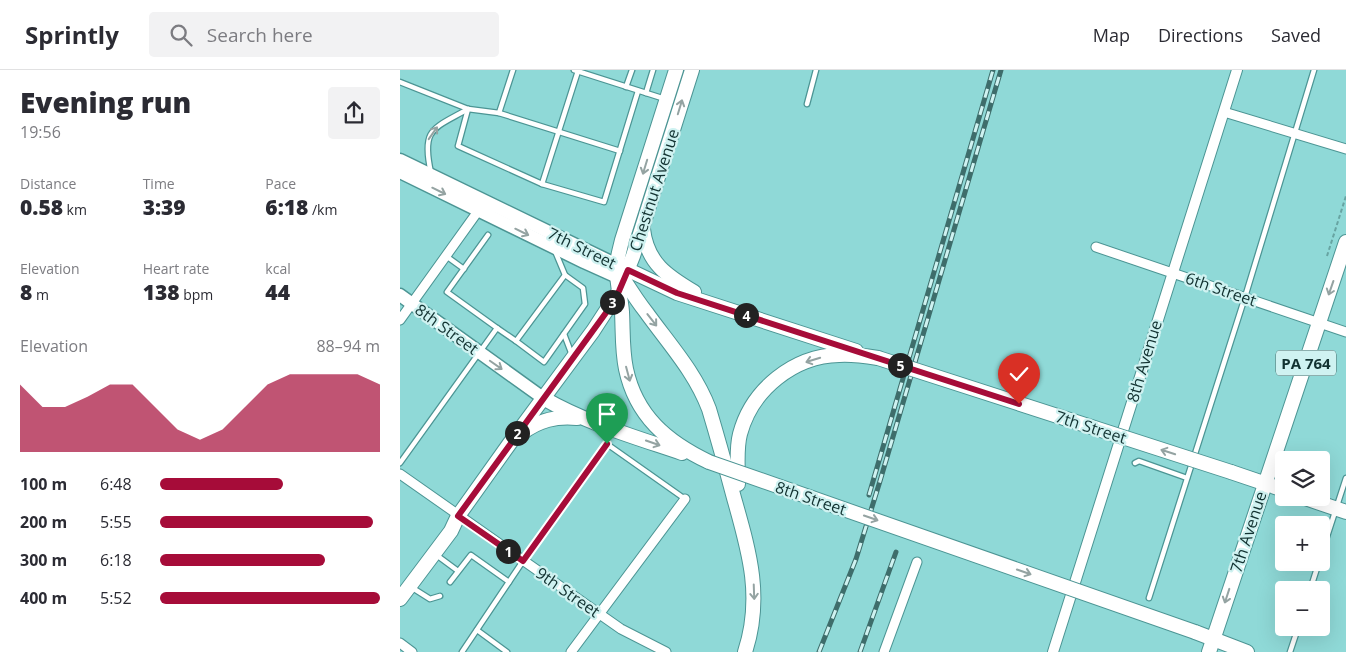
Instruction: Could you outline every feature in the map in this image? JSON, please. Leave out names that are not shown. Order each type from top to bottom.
[{"type":"main road","name":"Chestnut Avenue","points":[[621,277],[622,240],[676,70]]},
{"type":"main road","name":"Chestnut Avenue","points":[[400,599],[451,531],[458,516],[510,443],[608,310],[643,224],[692,70]]},
{"type":"main road","name":"7th Street","points":[[400,160],[432,175],[554,247],[621,277],[731,310],[1275,487]]},
{"type":"main road","name":"7th Street","points":[[401,174],[482,205],[621,277]]},
{"type":"main road","points":[[643,224],[644,239],[648,251],[655,263],[664,272],[700,296],[731,310]]},
{"type":"main road","name":"7th Avenue","points":[[1211,646],[1346,242]]},
{"type":"main road","points":[[621,277],[626,369],[642,410],[658,429],[674,443],[709,462]]},
{"type":"main road","points":[[621,277],[644,311],[692,373],[702,390],[747,544]]},
{"type":"main road","name":"8th Street","points":[[400,295],[543,398],[564,410],[650,442],[1195,632],[1211,646],[1247,652]]},
{"type":"main road","points":[[745,652],[751,633],[754,610],[752,570],[739,494],[737,461],[740,434],[752,407],[768,386],[786,371],[812,360],[838,355],[878,358]]},
{"type":"main road","points":[[510,443],[547,419],[559,417],[588,419]]},
{"type":"main road","points":[[1329,506],[1341,510]]},
{"type":"street","name":"8th Avenue","points":[[1053,652],[1237,70]]},
{"type":"street","points":[[1224,112],[1346,150]]},
{"type":"street","points":[[400,320],[482,205]]},
{"type":"street","name":"6th Street","points":[[1096,247],[1346,332]]},
{"type":"street","name":"9th Street","points":[[400,474],[621,629],[666,652]]},
{"type":"street","points":[[571,652],[686,499]]},
{"type":"street","points":[[884,652],[917,562]]},
{"type":"street","points":[[400,643],[412,652]]},
{"type":"lane","points":[[499,113],[513,70]]},
{"type":"lane","points":[[626,87],[632,70]]},
{"type":"lane","points":[[646,93],[653,70]]},
{"type":"lane","points":[[807,104],[816,70]]},
{"type":"lane","points":[[1149,598],[1314,70]]},
{"type":"lane","points":[[542,184],[576,71],[666,100]]},
{"type":"lane","points":[[400,82],[468,108],[499,113],[620,151]]},
{"type":"lane","points":[[468,108],[458,146],[542,184],[604,202],[638,91]]},
{"type":"lane","points":[[432,175],[428,156],[428,139],[436,127],[468,108]]},
{"type":"lane","points":[[488,235],[447,292],[544,362],[585,304],[582,288],[565,275],[554,247]]},
{"type":"lane","points":[[446,256],[464,269]]},
{"type":"lane","points":[[516,341],[565,275]]},
{"type":"lane","points":[[400,462],[497,328]]},
{"type":"lane","points":[[564,334],[573,358]]},
{"type":"lane","points":[[462,652],[523,561],[607,444],[686,499]]},
{"type":"lane","points":[[1135,463],[1138,461],[1187,478]]},
{"type":"lane","points":[[1330,535],[1341,510],[1346,478]]},
{"type":"lane","points":[[434,553],[458,571]]},
{"type":"lane","points":[[450,582],[471,555],[509,582]]},
{"type":"lane","points":[[410,586],[430,599],[440,596]]},
{"type":"lane","points":[[476,630],[507,652]]},
{"type":"lane","points":[[1290,652],[1295,636]]},
{"type":"path","points":[[1327,258],[1346,196]]},
{"type":"railway","points":[[869,495],[993,70]]},
{"type":"railway","points":[[819,652],[856,559],[1001,70]]},
{"type":"railway","points":[[860,652],[896,552]]},
{"type":"route","points":[[607,444],[523,561],[458,516],[594,331],[619,291],[628,270],[677,293],[1019,404]]}]
